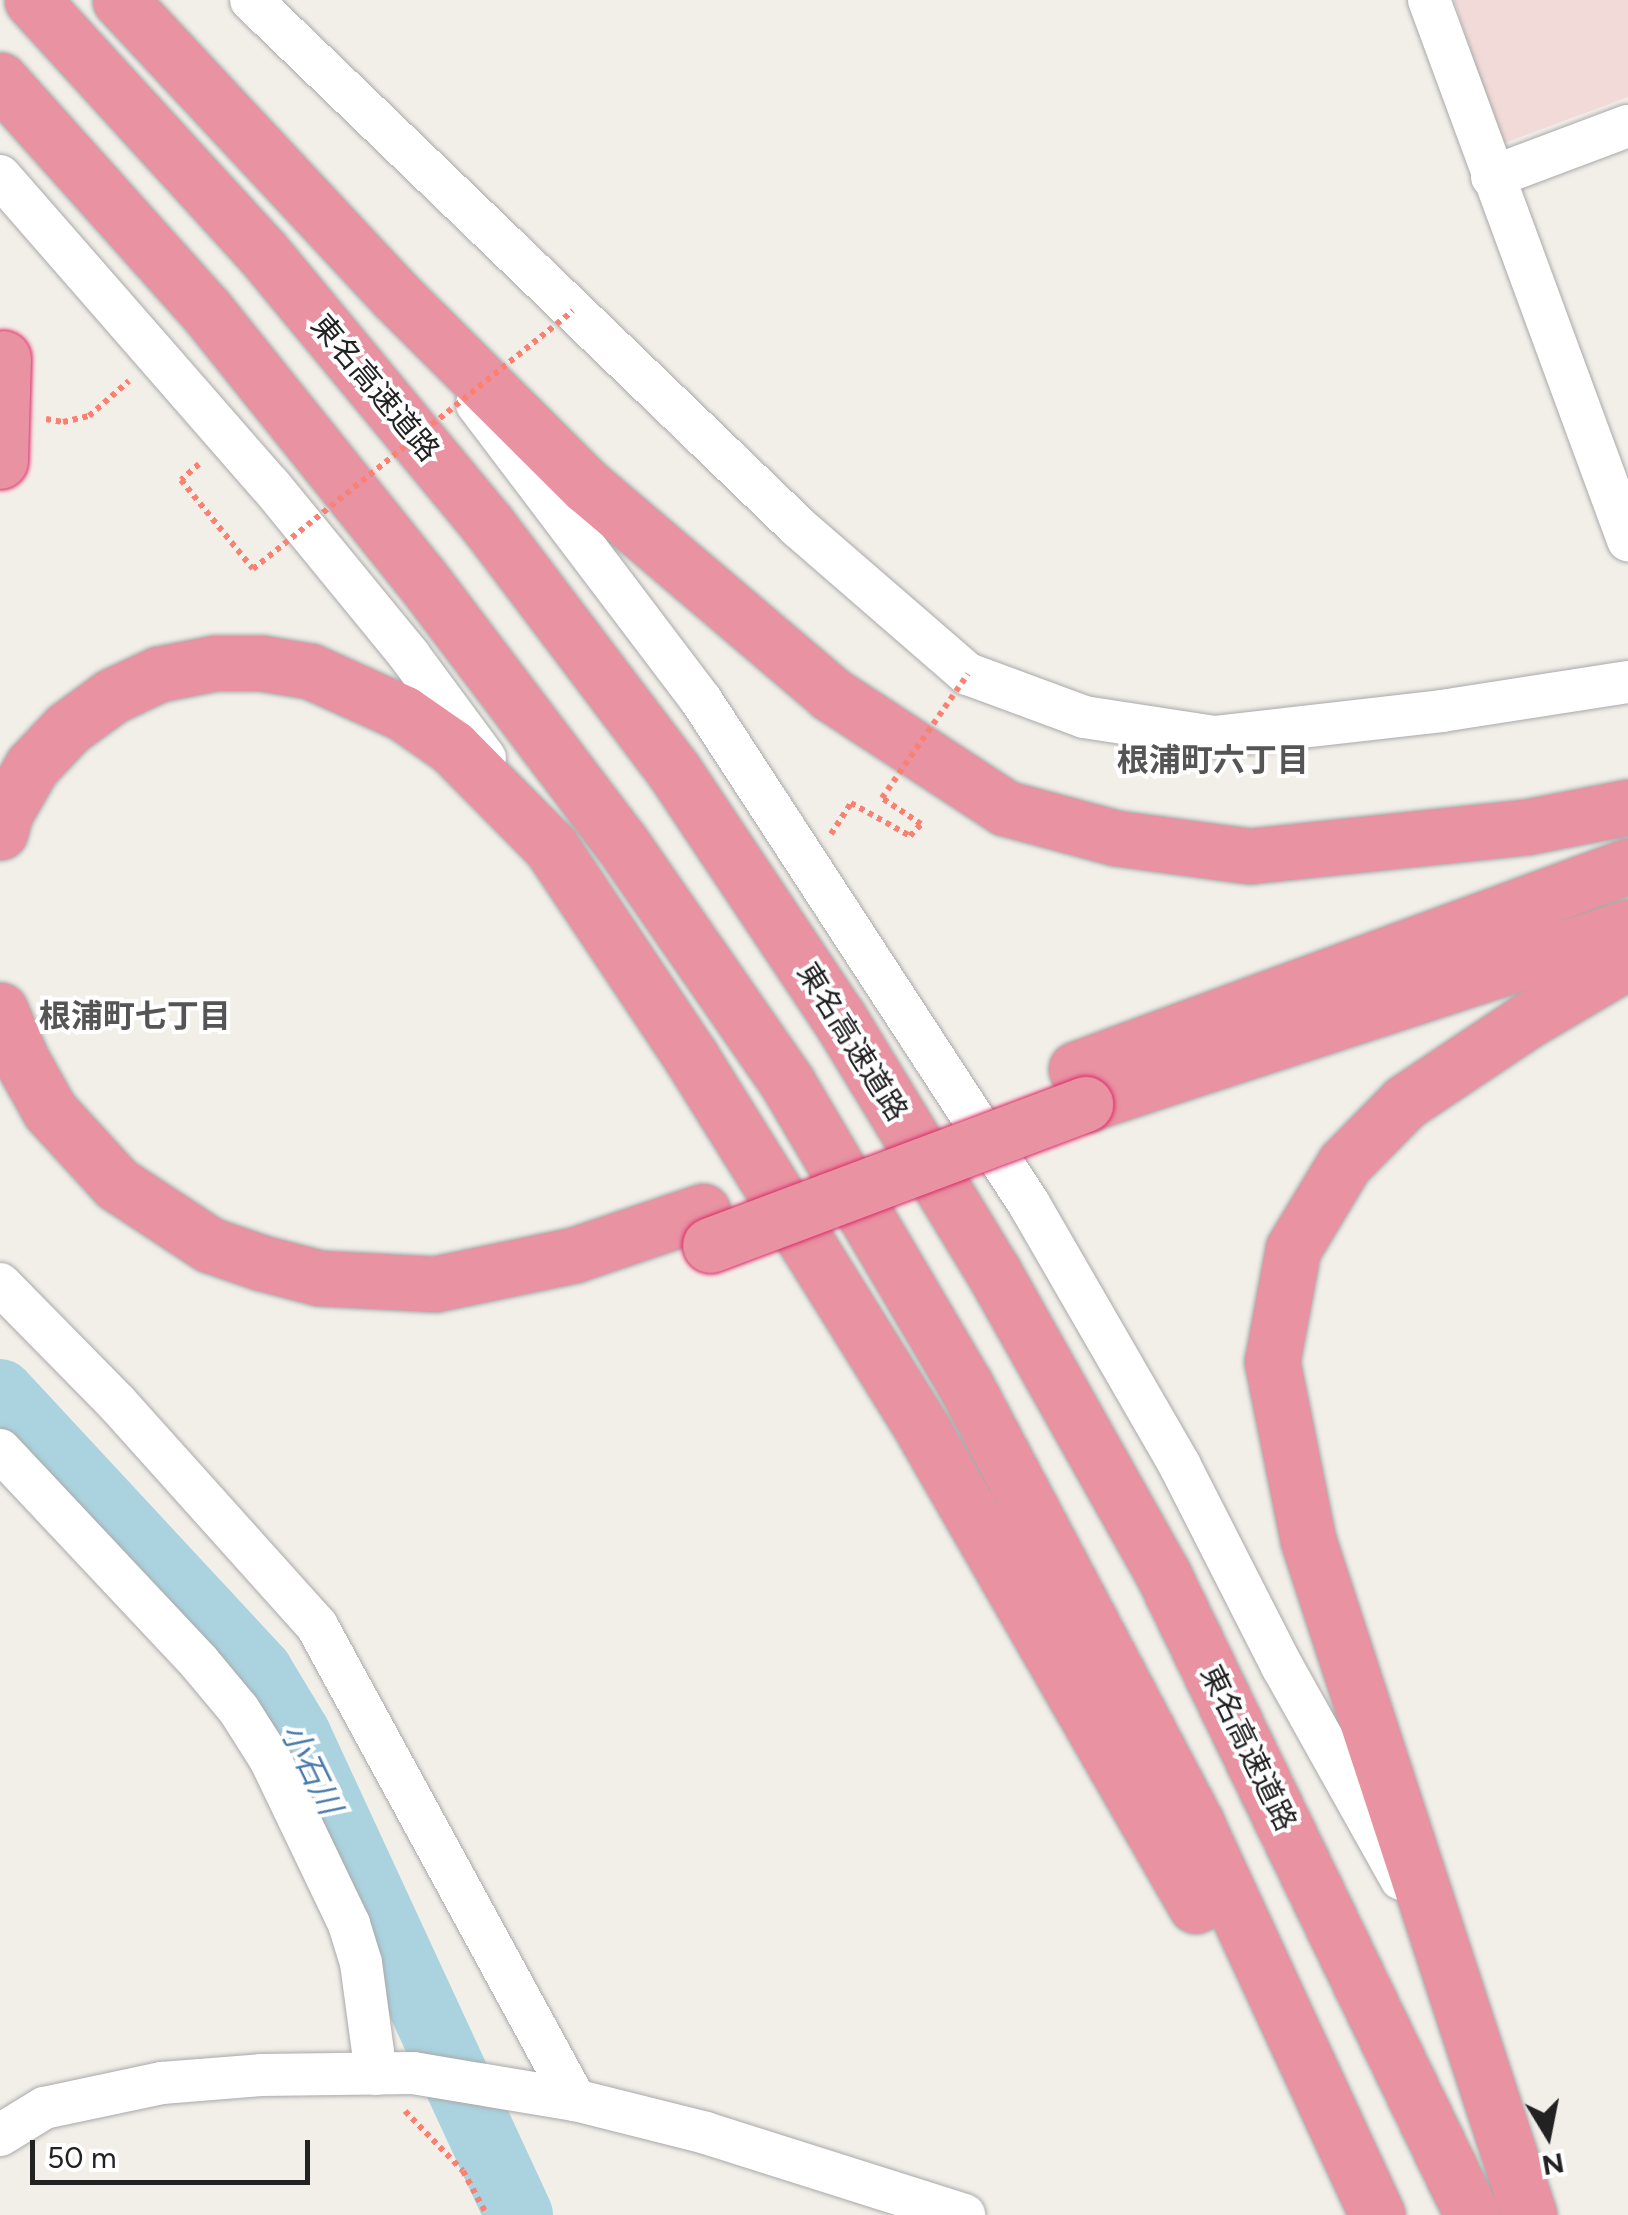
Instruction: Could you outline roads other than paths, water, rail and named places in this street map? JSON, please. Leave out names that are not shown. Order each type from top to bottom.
[{"type":"highway","name":"東名高速道路","points":[[32,0],[263,253],[488,525],[674,771],[839,1018],[994,1271],[1162,1574],[1472,2215]]},
{"type":"highway","points":[[120,0],[396,295],[588,487],[831,694],[1005,808],[1116,838],[1250,856],[1526,827],[1628,808]]},
{"type":"highway","points":[[0,80],[205,309],[420,576],[620,841],[788,1084],[966,1386],[1197,1825],[1377,2215]]},
{"type":"highway","points":[[0,462],[2,341]]},
{"type":"highway","points":[[0,832],[5,813],[32,766],[68,728],[112,696],[159,674],[215,663],[261,663],[310,671],[403,714],[452,747],[551,847],[691,1057],[934,1450],[1163,1842],[1356,2215]]},
{"type":"highway","points":[[0,1092],[67,1185],[138,1242],[222,1286],[310,1311],[399,1317],[494,1308],[604,1282],[707,1228],[1080,1086],[1628,866]]},
{"type":"highway","points":[[1080,1086],[1628,927]]},
{"type":"highway","points":[[1529,2215],[1308,1540],[1272,1362],[1293,1249],[1344,1164],[1405,1102],[1528,1020],[1628,962]]},
{"type":"highway","points":[[0,1010],[50,1111],[116,1184],[210,1245],[262,1263],[319,1278],[435,1284],[707,1228]]},
{"type":"street","points":[[252,0],[798,527],[968,674],[1084,717],[1214,737],[1442,711],[1628,682]]},
{"type":"street","points":[[1428,0],[1628,540]]},
{"type":"street","points":[[1492,177],[1628,126]]},
{"type":"street","points":[[0,176],[283,501],[408,655],[551,847]]},
{"type":"street","points":[[396,295],[700,700],[1029,1204],[1180,1466],[1282,1666],[1436,1940]]},
{"type":"street","points":[[0,1284],[117,1404],[317,1626],[575,2100]]},
{"type":"street","points":[[0,1450],[199,1662],[239,1710],[270,1760],[349,1924],[393,2073]]},
{"type":"street","points":[[0,2135],[44,2108],[162,2082],[393,2073],[575,2100],[706,2133],[964,2215]]},
{"type":"waterway","name":"小石川","points":[[0,1393],[259,1672],[297,1735],[519,2215]]},
{"type":"district","name":"根浦町六丁目","points":[[1213,760]]},
{"type":"district","name":"根浦町七丁目","points":[[135,1016]]}]
